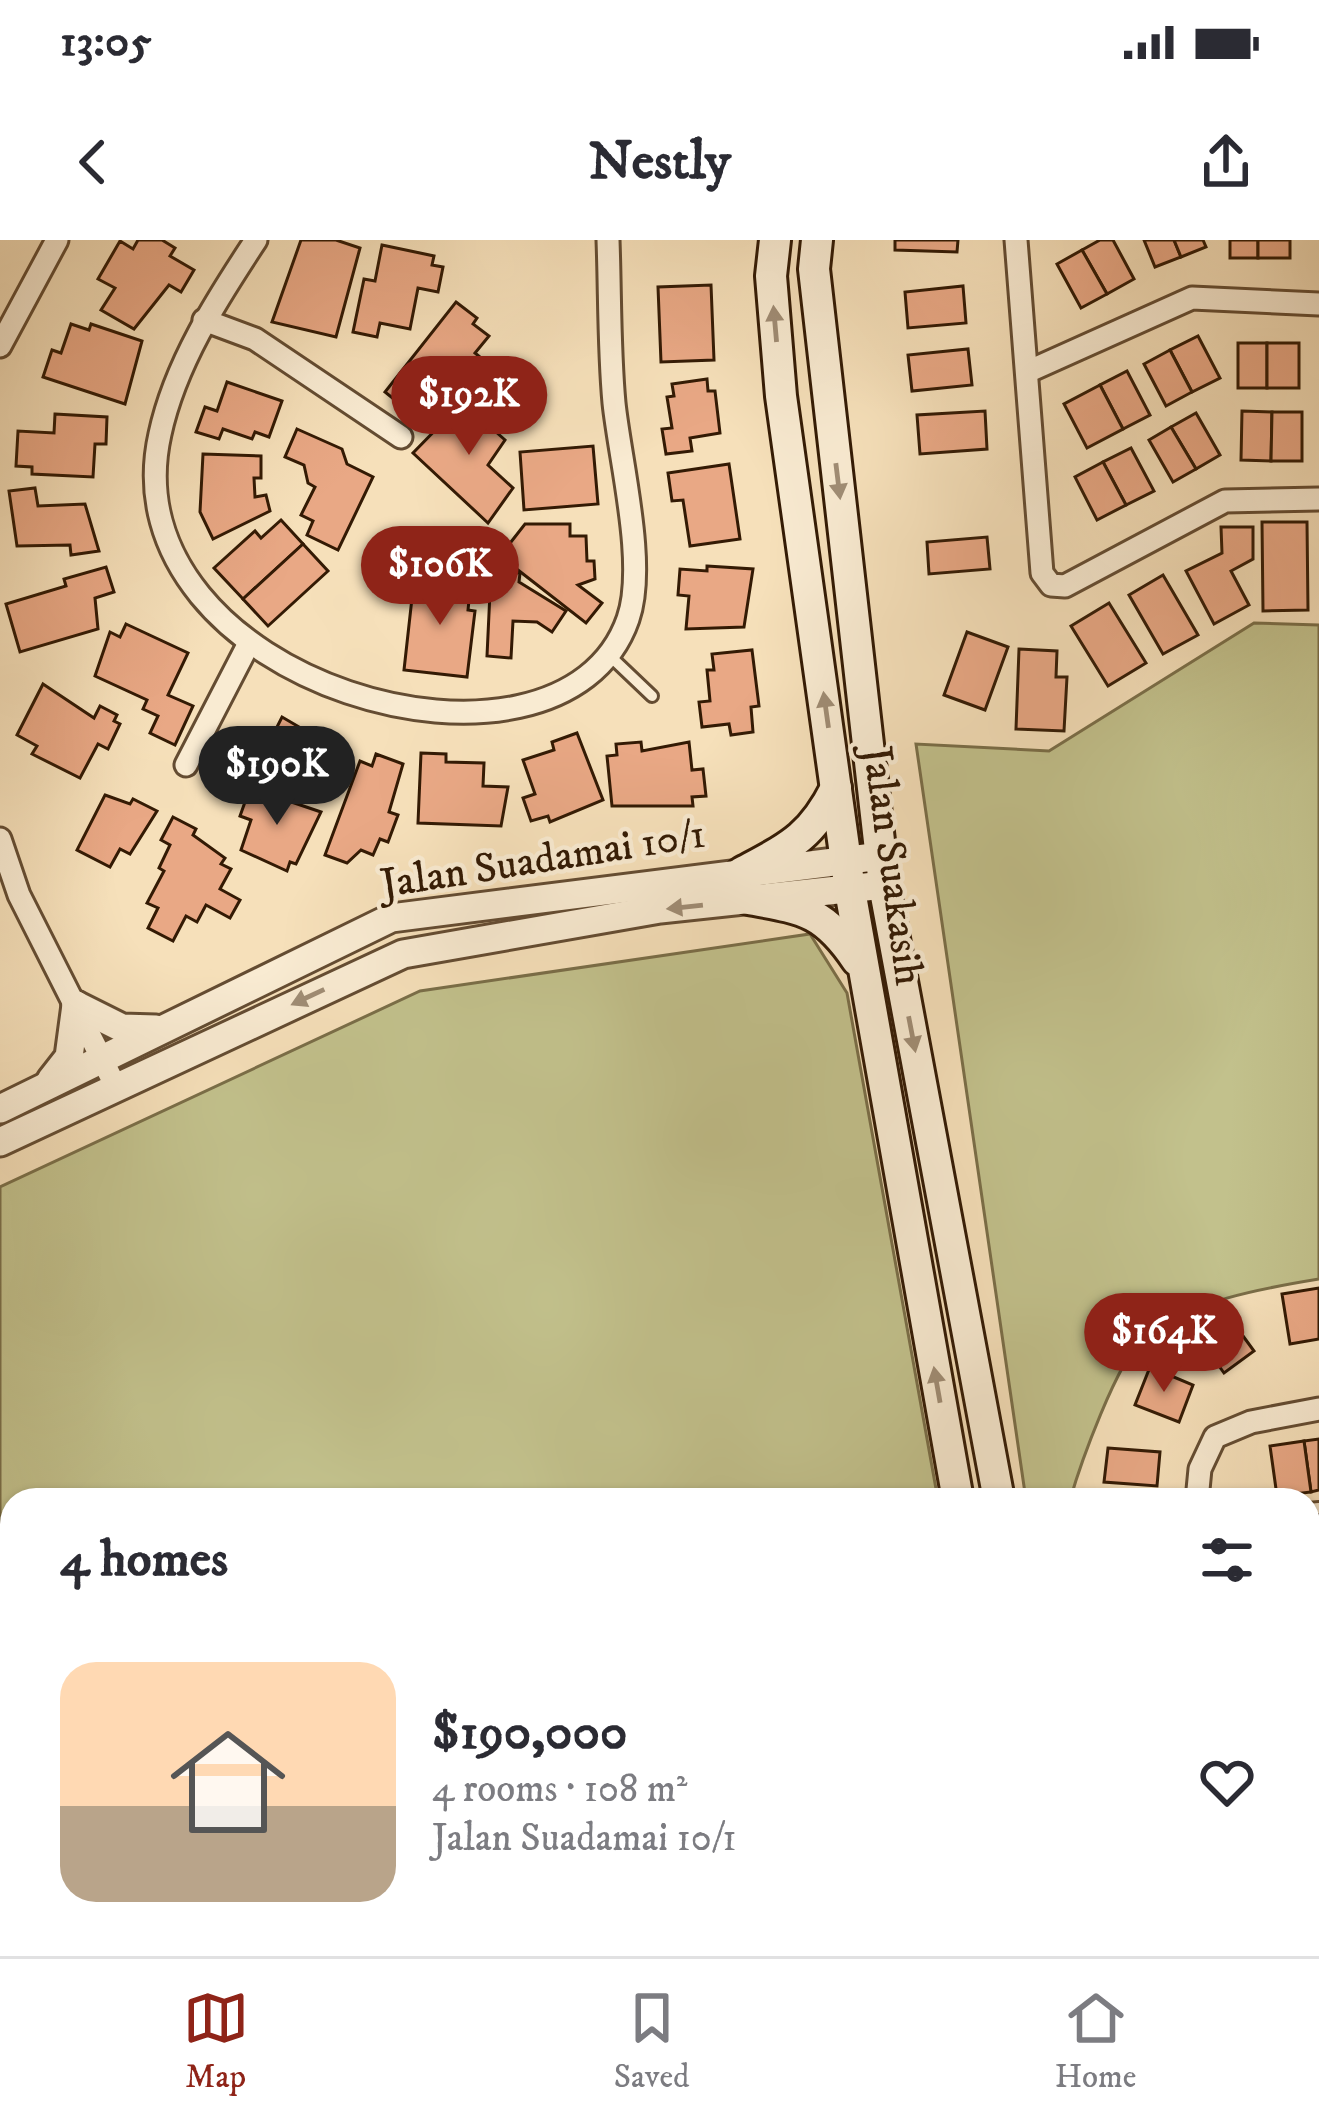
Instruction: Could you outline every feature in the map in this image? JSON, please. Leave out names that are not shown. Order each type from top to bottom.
[{"type":"main road","name":"Jalan Suakasih","points":[[775,240],[772,276],[781,396],[848,874],[956,1488]]},
{"type":"main road","name":"Jalan Suakasih","points":[[817,240],[814,269],[883,871],[997,1488]]},
{"type":"main road","points":[[745,886],[818,823],[837,786]]},
{"type":"main road","points":[[745,886],[811,910],[839,933],[863,970]]},
{"type":"street","points":[[0,346],[57,240]]},
{"type":"street","points":[[256,240],[204,320],[159,436],[158,494],[175,560],[208,606],[248,645],[347,695],[442,713],[496,711],[544,698],[610,656],[630,616],[633,566],[614,398],[608,240]]},
{"type":"street","points":[[1016,240],[1042,573],[1051,586],[1065,586],[1225,501],[1319,499]]},
{"type":"street","points":[[1028,372],[1192,298],[1319,304]]},
{"type":"street","points":[[204,320],[287,358],[401,437]]},
{"type":"street","points":[[186,765],[248,645]]},
{"type":"street","points":[[0,839],[19,895],[116,1084]]},
{"type":"street","name":"Jalan Suadamai 10/1","points":[[0,1109],[391,918],[883,871]]},
{"type":"street","name":"Jalan Suadamai 10/1","points":[[0,1142],[403,953],[745,886]]},
{"type":"street","points":[[76,1005],[122,1028],[159,1029]]},
{"type":"street","points":[[48,1084],[69,1057],[76,1005]]},
{"type":"street","points":[[1198,1488],[1200,1469],[1214,1437],[1250,1423],[1319,1409]]},
{"type":"lane","points":[[610,656],[652,696]]},
{"type":"shaded area","points":[[1254,623],[1319,625],[1319,1279],[1204,1306],[1143,1339],[1111,1390],[1074,1488],[1024,1488],[916,744],[1049,751]]},
{"type":"shaded area","points":[[810,934],[847,993],[936,1488],[0,1488],[0,1187],[420,991]]},
{"type":"building","points":[[138,240],[162,240],[175,248],[170,256],[194,270],[181,292],[169,285],[134,329],[101,310],[115,288],[98,279],[120,241],[133,249]]},
{"type":"building","points":[[301,240],[336,240],[360,248],[336,337],[272,322]]},
{"type":"building","points":[[895,240],[958,240],[957,252],[895,250]]},
{"type":"building","points":[[1100,240],[1113,240],[1134,279],[1107,294],[1082,250]]},
{"type":"building","points":[[1144,240],[1174,240],[1181,257],[1155,267]]},
{"type":"building","points":[[1174,240],[1203,240],[1206,247],[1181,257]]},
{"type":"building","points":[[1230,240],[1258,240],[1258,258],[1230,258]]},
{"type":"building","points":[[1258,240],[1290,240],[1290,258],[1258,258]]},
{"type":"building","points":[[382,245],[434,256],[432,265],[443,267],[438,292],[418,288],[410,329],[380,323],[377,337],[353,332],[364,279],[375,281]]},
{"type":"building","points":[[1082,250],[1107,294],[1081,308],[1057,264]]},
{"type":"building","points":[[711,285],[714,360],[661,362],[658,287]]},
{"type":"building","points":[[963,286],[966,323],[908,328],[905,292]]},
{"type":"building","points":[[456,302],[477,318],[473,324],[489,336],[475,353],[486,362],[468,385],[457,376],[443,395],[420,377],[400,404],[385,392]]},
{"type":"building","points":[[71,324],[89,330],[91,324],[142,341],[125,404],[43,377],[52,350],[61,353]]},
{"type":"building","points":[[1198,336],[1220,378],[1192,392],[1170,350]]},
{"type":"building","points":[[1238,343],[1267,343],[1267,388],[1238,388]]},
{"type":"building","points":[[1267,343],[1299,343],[1299,388],[1267,388]]},
{"type":"building","points":[[968,349],[972,385],[912,391],[908,355]]},
{"type":"building","points":[[1170,350],[1192,392],[1166,406],[1144,364]]},
{"type":"building","points":[[1127,371],[1150,415],[1123,429],[1100,385]]},
{"type":"building","points":[[707,379],[708,391],[715,391],[720,433],[690,438],[692,451],[666,454],[662,429],[672,428],[667,397],[674,396],[672,384]]},
{"type":"building","points":[[227,382],[282,401],[269,437],[255,432],[252,439],[223,429],[219,439],[196,432],[205,407],[217,411]]},
{"type":"building","points":[[1100,385],[1123,429],[1087,448],[1064,404]]},
{"type":"building","points":[[489,398],[509,417],[495,431],[505,440],[488,465],[513,488],[488,523],[413,453],[452,413],[464,424]]},
{"type":"building","points":[[985,411],[987,449],[920,454],[917,415]]},
{"type":"building","points":[[1242,411],[1272,412],[1271,461],[1241,460]]},
{"type":"building","points":[[1272,412],[1302,412],[1302,461],[1271,461]]},
{"type":"building","points":[[1196,413],[1220,455],[1196,469],[1171,427]]},
{"type":"building","points":[[55,414],[107,417],[106,444],[95,444],[93,477],[32,474],[32,467],[16,466],[18,431],[54,433]]},
{"type":"building","points":[[1171,427],[1196,469],[1173,482],[1149,440]]},
{"type":"building","points":[[297,429],[342,449],[347,464],[373,477],[338,550],[307,535],[313,521],[301,515],[315,487],[308,483],[304,465],[285,457]]},
{"type":"building","points":[[593,446],[598,504],[524,510],[520,452]]},
{"type":"building","points":[[1131,448],[1154,491],[1126,505],[1103,462]]},
{"type":"building","points":[[203,454],[261,456],[261,478],[254,478],[255,497],[266,495],[270,511],[213,539],[200,512]]},
{"type":"building","points":[[1103,462],[1126,505],[1097,520],[1075,477]]},
{"type":"building","points":[[729,464],[740,539],[690,546],[683,500],[672,501],[668,473]]},
{"type":"building","points":[[35,488],[38,506],[85,504],[99,551],[71,555],[70,545],[17,546],[9,491]]},
{"type":"building","points":[[281,520],[303,544],[243,599],[214,568],[255,531],[261,538]]},
{"type":"building","points":[[1262,522],[1307,522],[1308,610],[1263,611]]},
{"type":"building","points":[[525,524],[570,524],[570,536],[586,536],[587,561],[594,561],[595,579],[578,585],[602,603],[586,623],[500,556]]},
{"type":"building","points":[[1221,527],[1253,527],[1253,559],[1231,571],[1249,605],[1214,624],[1186,571],[1222,553]]},
{"type":"building","points":[[987,537],[990,569],[929,574],[927,542]]},
{"type":"building","points":[[303,544],[328,571],[268,626],[243,599]]},
{"type":"building","points":[[707,566],[753,569],[744,627],[686,629],[689,596],[678,595],[680,569],[707,571]]},
{"type":"building","points":[[106,567],[114,592],[95,598],[98,629],[20,652],[6,604],[66,586],[64,579]]},
{"type":"building","points":[[491,571],[520,573],[519,582],[566,611],[552,632],[537,622],[513,621],[511,658],[487,656]]},
{"type":"building","points":[[1163,575],[1198,635],[1163,654],[1129,595]]},
{"type":"building","points":[[448,578],[471,581],[468,610],[475,611],[467,677],[404,670],[414,580],[448,584]]},
{"type":"building","points":[[1109,603],[1146,663],[1108,686],[1071,626]]},
{"type":"building","points":[[126,624],[188,653],[168,695],[193,706],[175,745],[150,733],[158,716],[143,709],[147,700],[95,676],[110,632],[120,637]]},
{"type":"building","points":[[967,632],[1008,647],[985,710],[944,695]]},
{"type":"building","points":[[1019,649],[1057,651],[1056,677],[1067,677],[1064,731],[1016,729]]},
{"type":"building","points":[[752,650],[759,706],[751,707],[753,732],[731,735],[729,724],[702,727],[699,702],[710,701],[707,670],[714,670],[712,654]]},
{"type":"building","points":[[43,684],[94,718],[100,706],[117,715],[114,721],[120,724],[108,749],[98,744],[80,778],[32,754],[37,746],[17,735]]},
{"type":"building","points":[[282,717],[335,748],[326,766],[336,771],[326,792],[270,766],[267,774],[244,763],[256,737],[269,743]]},
{"type":"building","points":[[577,733],[603,800],[550,822],[548,816],[531,821],[523,798],[535,794],[523,760],[554,750],[552,742]]},
{"type":"building","points":[[641,742],[642,751],[689,742],[692,770],[703,769],[706,796],[692,797],[693,806],[612,806],[607,756],[617,755],[616,744]]},
{"type":"building","points":[[421,753],[446,754],[446,762],[484,763],[483,786],[508,787],[501,826],[418,823]]},
{"type":"building","points":[[376,754],[403,764],[389,812],[398,815],[388,842],[380,839],[373,855],[361,850],[347,863],[325,855],[360,761],[372,766]]},
{"type":"building","points":[[250,788],[321,812],[296,864],[290,862],[287,871],[241,850],[251,820],[240,816]]},
{"type":"building","points":[[105,795],[130,804],[133,799],[157,811],[130,854],[120,849],[110,867],[77,850]]},
{"type":"building","points":[[173,817],[196,829],[193,835],[225,858],[221,864],[231,869],[220,889],[240,900],[230,918],[206,905],[197,922],[186,916],[173,941],[148,928],[158,908],[147,903],[164,871],[159,868],[170,845],[161,840]]},
{"type":"building","points":[[1319,1288],[1319,1339],[1290,1344],[1282,1294]]},
{"type":"building","points":[[1224,1310],[1254,1351],[1224,1373],[1194,1331]]},
{"type":"building","points":[[1150,1367],[1193,1385],[1179,1422],[1135,1405]]},
{"type":"building","points":[[1319,1439],[1319,1488],[1310,1488],[1304,1441]]},
{"type":"building","points":[[1304,1441],[1310,1488],[1276,1488],[1270,1446]]},
{"type":"building","points":[[1108,1448],[1160,1452],[1157,1486],[1104,1482]]}]
